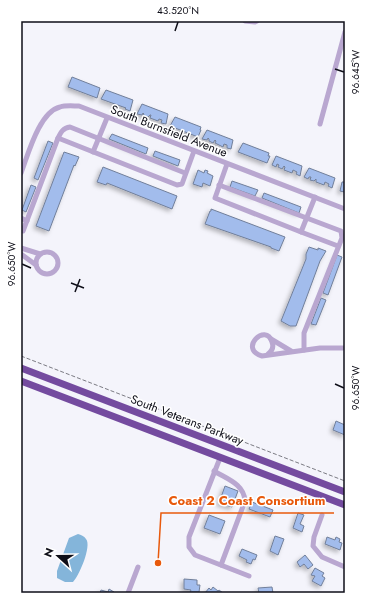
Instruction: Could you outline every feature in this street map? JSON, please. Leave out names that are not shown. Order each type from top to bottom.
[{"type":"highway","name":"South Veterans Parkway","points":[[21,368],[345,492]]},
{"type":"highway","name":"South Veterans Parkway","points":[[21,381],[345,505]]},
{"type":"street","points":[[245,21],[257,21]]},
{"type":"street","points":[[320,124],[345,32]]},
{"type":"street","name":"South Burnsfield Avenue","points":[[21,173],[37,132],[51,111],[59,107],[79,106],[345,209]]},
{"type":"street","points":[[93,152],[107,118]]},
{"type":"street","points":[[23,231],[58,138],[65,127],[70,127],[99,138],[185,173]]},
{"type":"street","points":[[58,138],[177,185],[182,184],[194,151]]},
{"type":"street","points":[[227,164],[215,198],[338,246]]},
{"type":"street","points":[[220,185],[341,231],[342,238],[304,333],[304,350]]},
{"type":"street","points":[[301,232],[315,197]]},
{"type":"street","points":[[21,218],[27,221]]},
{"type":"street","points":[[21,248],[40,254],[45,252],[52,253],[57,259],[57,266],[53,272],[46,274],[40,271],[36,265],[21,254]]},
{"type":"street","points":[[36,265],[37,258],[40,254]]},
{"type":"street","points":[[291,351],[262,335],[256,338],[253,344],[256,353],[262,356],[320,348],[345,348]]},
{"type":"street","points":[[268,354],[272,349],[271,339]]},
{"type":"street","points":[[220,458],[188,542],[190,550],[195,555],[249,576]]},
{"type":"street","points":[[214,471],[238,486],[243,490],[245,495],[245,501],[221,565]]},
{"type":"street","points":[[322,515],[314,537],[313,546],[322,557],[345,567]]},
{"type":"street","points":[[128,593],[138,567]]},
{"type":"path","points":[[21,356],[345,480]]},
{"type":"water","points":[[78,534],[86,539],[86,554],[76,579],[73,582],[65,582],[57,578],[57,571],[69,538]]},
{"type":"building","points":[[72,77],[100,88],[97,98],[68,87]]},
{"type":"building","points":[[106,90],[133,100],[130,111],[125,109],[126,108],[101,99]]},
{"type":"building","points":[[142,104],[168,114],[166,124],[161,123],[162,120],[159,119],[158,121],[150,118],[151,115],[148,117],[143,116],[143,113],[142,115],[137,114]]},
{"type":"building","points":[[175,117],[201,127],[198,137],[170,126]]},
{"type":"building","points":[[207,130],[233,140],[231,149],[227,148],[227,145],[224,144],[223,147],[215,143],[215,140],[213,143],[209,141],[208,138],[207,140],[202,139]]},
{"type":"building","points":[[112,134],[148,148],[146,154],[109,139]]},
{"type":"building","points":[[48,141],[53,143],[38,180],[34,178]]},
{"type":"building","points":[[243,143],[269,153],[268,156],[270,156],[267,163],[238,152]]},
{"type":"building","points":[[155,151],[180,160],[178,166],[153,156]]},
{"type":"building","points":[[64,152],[79,157],[75,166],[74,165],[49,231],[36,226]]},
{"type":"building","points":[[276,156],[302,166],[300,176],[293,170],[292,173],[284,170],[284,166],[282,169],[278,167],[279,165],[277,164],[276,167],[272,165]]},
{"type":"building","points":[[103,167],[177,196],[172,209],[107,183],[106,185],[97,182]]},
{"type":"building","points":[[309,168],[335,178],[332,188],[325,182],[324,185],[316,182],[316,179],[314,181],[310,180],[311,177],[308,179],[304,177]]},
{"type":"building","points":[[198,170],[204,173],[205,170],[208,171],[207,173],[213,176],[210,186],[203,183],[202,187],[193,184]]},
{"type":"building","points":[[232,181],[258,190],[255,196],[230,187]]},
{"type":"building","points":[[342,182],[345,182],[344,192],[340,191]]},
{"type":"building","points":[[31,185],[36,187],[26,212],[22,210]]},
{"type":"building","points":[[264,193],[301,207],[299,213],[262,198]]},
{"type":"building","points":[[211,209],[285,237],[279,251],[205,224]]},
{"type":"building","points":[[309,247],[326,251],[320,261],[296,326],[290,326],[281,321],[306,259],[306,254]]},
{"type":"building","points":[[337,255],[342,257],[328,295],[323,293]]},
{"type":"building","points":[[321,298],[326,300],[316,325],[311,324]]},
{"type":"building","points":[[336,421],[345,425],[345,435],[333,430]]},
{"type":"building","points":[[225,486],[238,491],[232,507],[219,503]]},
{"type":"building","points":[[252,502],[273,510],[270,517],[249,509]]},
{"type":"building","points":[[298,513],[304,515],[300,524],[304,526],[302,532],[293,528]]},
{"type":"building","points":[[209,515],[225,521],[220,534],[204,528]]},
{"type":"building","points":[[275,536],[284,539],[278,555],[270,551]]},
{"type":"building","points":[[327,537],[335,540],[336,537],[340,539],[339,542],[342,543],[340,550],[325,544]]},
{"type":"building","points":[[242,549],[257,555],[251,564],[239,556]]},
{"type":"building","points":[[305,555],[313,565],[308,569],[304,564],[300,567],[297,562]]},
{"type":"building","points":[[315,568],[324,573],[322,576],[325,578],[321,586],[312,581],[315,576],[311,575]]},
{"type":"building","points":[[184,579],[197,580],[197,585],[200,585],[199,592],[190,592],[191,590],[184,589]]},
{"type":"building","points":[[213,587],[223,593],[205,593],[209,588],[211,590]]},
{"type":"building","points":[[272,587],[273,593],[259,593],[258,588]]},
{"type":"building","points":[[109,589],[114,593],[100,593],[101,590],[108,592]]},
{"type":"place","name":"Coast 2 Coast Consortium","points":[[158,563]]}]
